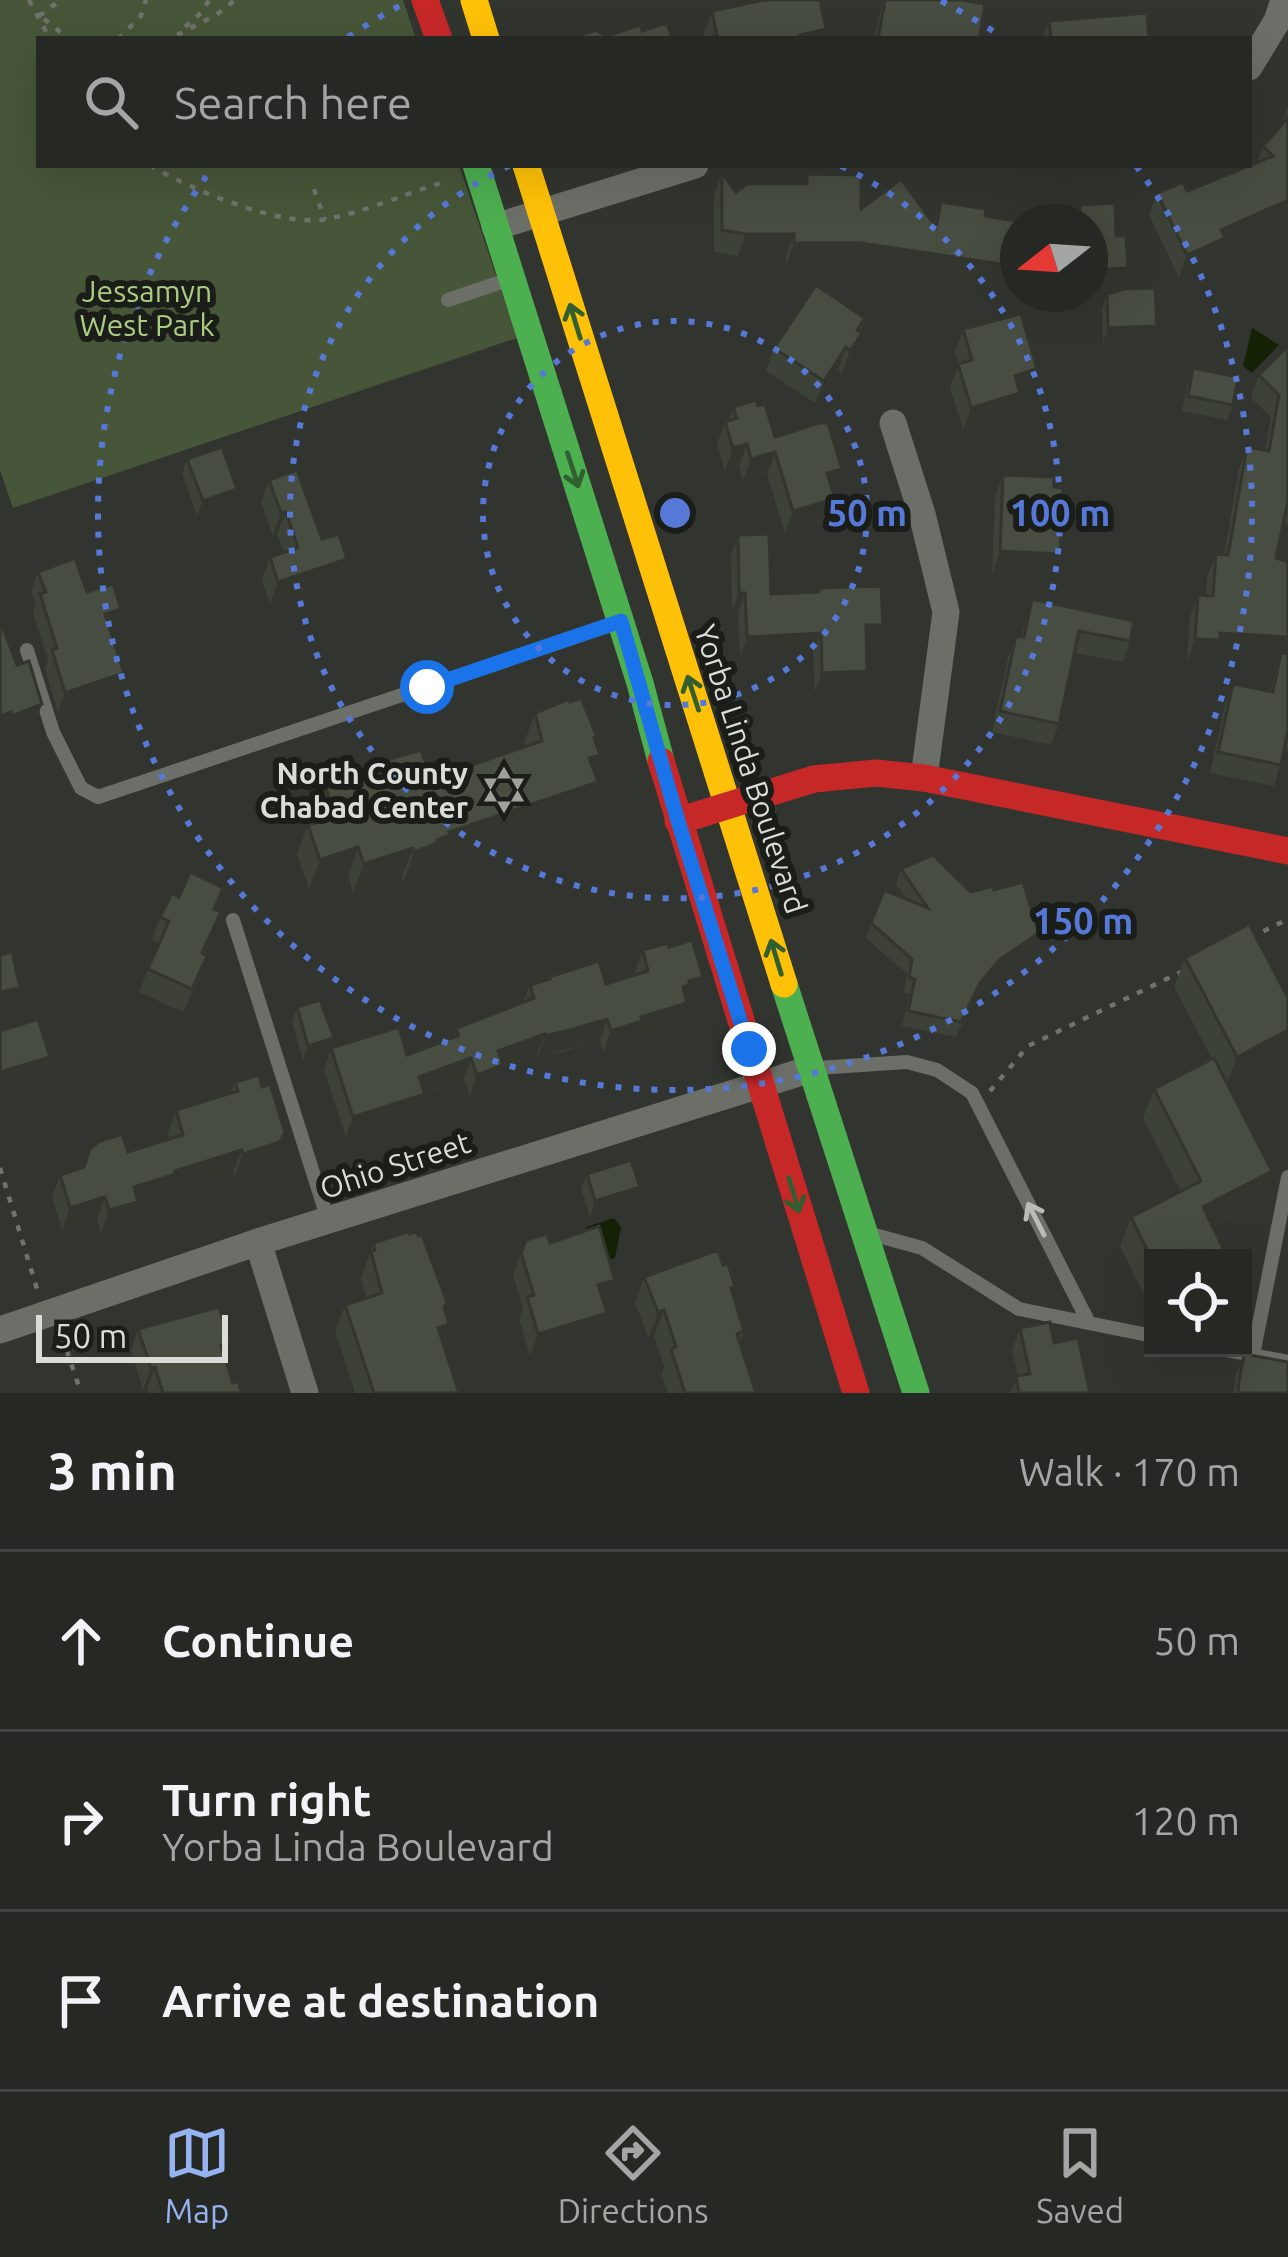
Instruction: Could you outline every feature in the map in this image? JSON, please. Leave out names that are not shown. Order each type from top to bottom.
[{"type":"main road","points":[[425,0],[438,36]]},
{"type":"main road","points":[[474,0],[485,36]]},
{"type":"main road","points":[[477,168],[621,621],[678,821],[856,1393]]},
{"type":"main road","name":"Yorba Linda Boulevard","points":[[527,168],[916,1393]]},
{"type":"main road","points":[[678,821],[814,778],[876,773],[924,778],[1288,851]]},
{"type":"street","points":[[1252,63],[1284,0]]},
{"type":"street","points":[[495,227],[685,168]]},
{"type":"street","points":[[893,423],[946,612],[924,778]]},
{"type":"street","name":"Ohio Street","points":[[0,1330],[258,1242],[812,1069]]},
{"type":"street","points":[[258,1242],[305,1393]]},
{"type":"lane","points":[[448,300],[512,278]]},
{"type":"lane","points":[[27,650],[62,751],[81,788],[98,796],[621,621]]},
{"type":"lane","points":[[232,920],[328,1220]]},
{"type":"lane","points":[[812,1069],[908,1062],[937,1070],[971,1094],[1089,1323]]},
{"type":"lane","points":[[1288,1178],[1253,1355],[1288,1362]]},
{"type":"lane","points":[[865,1232],[922,1248],[1019,1309],[1144,1334]]},
{"type":"path","points":[[29,0],[49,36]]},
{"type":"path","points":[[39,16],[61,0]]},
{"type":"path","points":[[121,36],[141,16],[146,0]]},
{"type":"path","points":[[177,35],[209,0]]},
{"type":"path","points":[[177,35],[235,0]]},
{"type":"path","points":[[39,16],[65,36]]},
{"type":"path","points":[[157,168],[246,208],[325,220],[472,168]]},
{"type":"path","points":[[314,189],[325,220]]},
{"type":"path","points":[[1247,939],[1288,919]]},
{"type":"path","points":[[979,1105],[1028,1046],[1185,970]]},
{"type":"path","points":[[0,1168],[81,1393]]},
{"type":"green space","name":"Jessamyn West Park","points":[[0,0],[403,0],[415,36],[36,36],[36,168],[460,168],[517,338],[13,508],[0,470]]},
{"type":"shaded area","points":[[1252,328],[1279,345],[1252,373],[1243,366]]},
{"type":"shaded area","points":[[614,1218],[621,1227],[615,1258],[609,1260],[584,1233],[586,1227]]},
{"type":"building","points":[[764,0],[820,0],[826,29],[800,36],[714,36],[712,11]]},
{"type":"building","points":[[885,0],[985,4],[980,36],[879,36]]},
{"type":"building","points":[[1147,13],[1149,36],[1051,36],[1049,21]]},
{"type":"building","points":[[667,23],[671,36],[606,36],[640,25],[642,31]]},
{"type":"building","points":[[1288,118],[1288,200],[1221,230],[1225,238],[1187,255],[1157,193],[1183,182],[1187,191],[1252,168],[1273,156],[1263,146]]},
{"type":"building","points":[[722,173],[736,192],[747,184],[807,184],[807,174],[861,175],[861,209],[901,179],[936,227],[941,202],[986,209],[985,216],[1000,218],[1000,264],[861,243],[794,243],[794,234],[722,230]]},
{"type":"building","points":[[1115,203],[1116,236],[1126,236],[1128,268],[1108,269],[1108,204],[1098,204]]},
{"type":"building","points":[[816,285],[865,318],[857,330],[862,333],[850,351],[846,347],[824,381],[774,348]]},
{"type":"building","points":[[1155,288],[1157,326],[1108,328],[1108,294]]},
{"type":"building","points":[[1021,314],[1037,368],[1015,376],[1020,393],[971,408],[958,364],[972,360],[963,329]]},
{"type":"building","points":[[1288,346],[1288,501],[1276,558],[1288,562],[1288,637],[1220,633],[1220,640],[1195,639],[1198,595],[1213,596],[1216,554],[1228,555],[1247,447],[1269,451],[1279,395],[1259,375]]},
{"type":"building","points":[[1193,368],[1238,377],[1233,405],[1188,396]]},
{"type":"building","points":[[756,400],[758,406],[765,404],[775,437],[828,423],[842,469],[827,473],[835,499],[793,511],[775,452],[751,459],[747,444],[733,448],[725,422],[737,418],[733,407]]},
{"type":"building","points":[[222,447],[237,489],[203,501],[187,459]]},
{"type":"building","points":[[297,470],[322,539],[339,534],[347,559],[278,582],[270,557],[298,548],[269,480]]},
{"type":"building","points":[[1003,475],[1054,477],[1054,487],[1063,488],[1060,554],[1000,551]]},
{"type":"building","points":[[769,534],[771,594],[881,586],[883,625],[866,625],[867,671],[822,673],[821,633],[747,637],[745,593],[739,593],[738,535]]},
{"type":"building","points":[[75,558],[87,592],[113,584],[121,609],[105,614],[124,673],[65,693],[38,572]]},
{"type":"building","points":[[1032,599],[1134,621],[1130,641],[1079,631],[1059,724],[1000,711],[1016,636],[1024,637]]},
{"type":"building","points":[[3,628],[17,665],[29,661],[42,704],[12,716],[11,712],[0,716]]},
{"type":"building","points":[[1281,653],[1288,654],[1288,730],[1281,765],[1218,752],[1233,684],[1273,692]]},
{"type":"building","points":[[581,698],[597,737],[600,755],[589,758],[598,782],[449,832],[438,843],[414,852],[413,848],[364,864],[358,847],[320,860],[308,825],[335,816],[326,788],[338,784],[336,779],[421,750],[431,779],[542,741],[535,713]]},
{"type":"building","points":[[933,855],[971,892],[1023,882],[1039,933],[999,960],[980,983],[961,1022],[908,1011],[915,979],[909,977],[912,959],[871,923],[884,890],[928,908],[901,869]]},
{"type":"building","points":[[190,872],[223,888],[214,909],[221,912],[192,989],[148,969],[169,921],[160,917],[172,893],[179,897]]},
{"type":"building","points":[[1249,924],[1288,998],[1288,1030],[1237,1057],[1185,958]]},
{"type":"building","points":[[692,940],[703,977],[683,987],[687,1003],[611,1031],[607,1019],[545,1034],[498,1051],[503,1065],[477,1075],[471,1058],[419,1077],[425,1094],[353,1117],[331,1048],[399,1027],[407,1055],[458,1036],[457,1028],[534,998],[530,985],[549,977],[599,961],[606,984],[648,971],[643,950]]},
{"type":"building","points":[[12,952],[20,988],[0,992],[0,955]]},
{"type":"building","points":[[320,1000],[334,1038],[308,1046],[297,1007]]},
{"type":"building","points":[[38,1019],[50,1057],[0,1072],[0,1031]]},
{"type":"building","points":[[1214,1058],[1272,1171],[1203,1207],[1224,1249],[1147,1249],[1131,1217],[1201,1181],[1154,1089]]},
{"type":"building","points":[[259,1075],[262,1087],[270,1084],[285,1132],[280,1142],[134,1187],[138,1202],[109,1210],[105,1197],[70,1208],[60,1175],[84,1167],[98,1142],[122,1134],[128,1152],[183,1135],[176,1110],[238,1091],[235,1082]]},
{"type":"building","points":[[631,1160],[640,1187],[595,1201],[587,1174]]},
{"type":"building","points":[[599,1226],[615,1280],[598,1285],[607,1313],[538,1334],[527,1297],[534,1295],[521,1253],[526,1240],[547,1234],[550,1243]]},
{"type":"building","points":[[410,1231],[422,1235],[447,1302],[449,1324],[438,1328],[459,1393],[374,1393],[345,1305],[382,1293],[373,1243]]},
{"type":"building","points":[[718,1250],[735,1287],[731,1288],[744,1331],[737,1334],[756,1393],[685,1393],[664,1310],[658,1312],[644,1277]]},
{"type":"building","points":[[219,1307],[229,1343],[221,1345],[233,1383],[238,1381],[242,1393],[163,1393],[138,1329]]},
{"type":"building","points":[[1050,1322],[1054,1343],[1078,1338],[1090,1393],[1019,1393],[1016,1376],[1030,1374],[1020,1328]]},
{"type":"building","points":[[1243,1357],[1288,1362],[1288,1393],[1239,1393]]},
{"type":"traffic: fast","points":[[477,168],[661,761]]},
{"type":"traffic: fast","points":[[784,984],[916,1393]]},
{"type":"traffic: slow","points":[[474,0],[485,36]]},
{"type":"traffic: slow","points":[[527,168],[784,984]]},
{"type":"traffic: jam","points":[[425,0],[438,36]]},
{"type":"traffic: jam","points":[[661,761],[856,1393]]},
{"type":"traffic: jam","points":[[678,821],[814,779],[876,773],[924,778],[1288,851]]},
{"type":"place","name":"North County Chabad Center","points":[[504,790]]},
{"type":"route","points":[[427,687],[621,621],[749,1049]]}]
